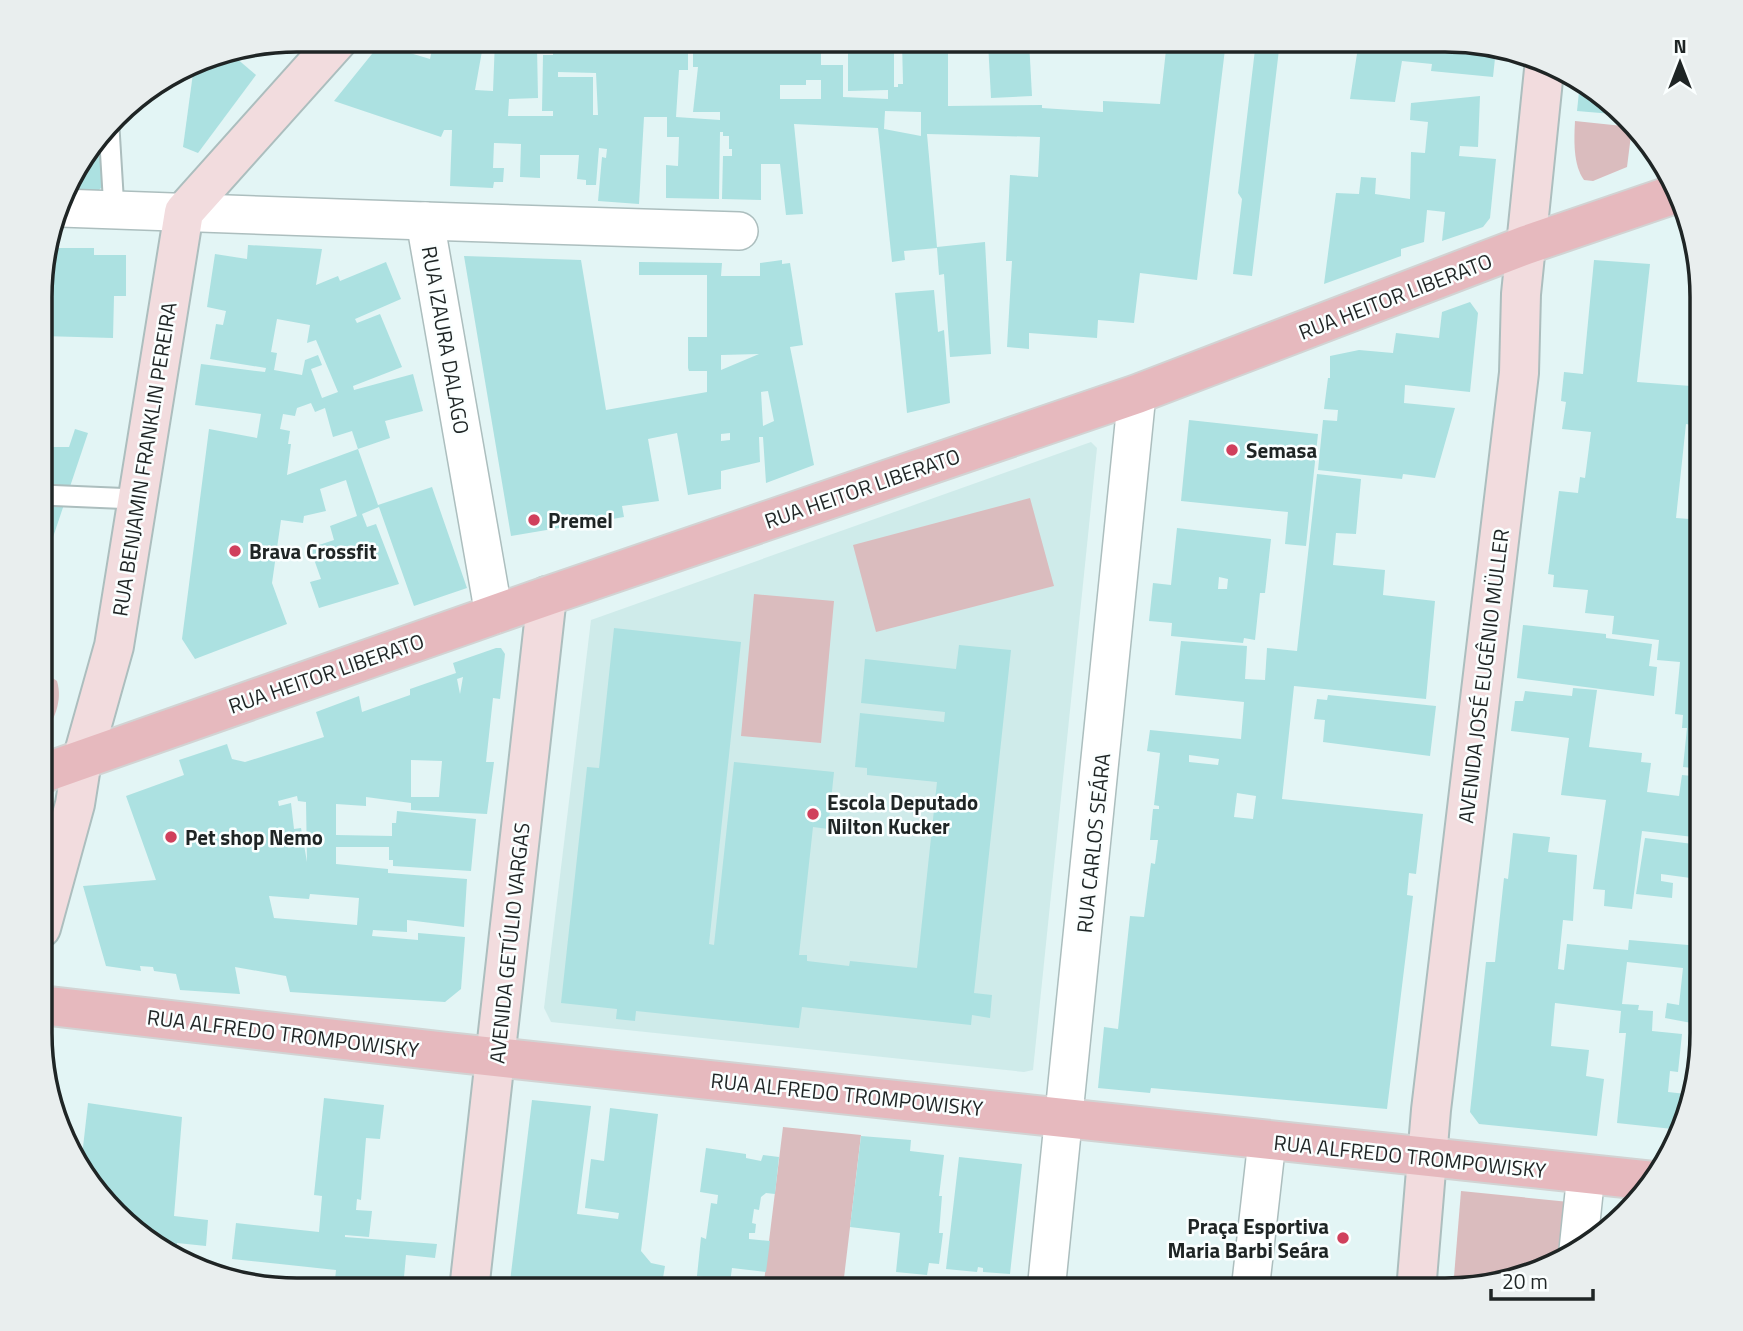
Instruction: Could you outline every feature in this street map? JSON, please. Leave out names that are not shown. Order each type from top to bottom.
[{"type":"main road","points":[[184,212],[327,52]]},
{"type":"main road","name":"AVENIDA JOSÉ EUGÊNIO MÜLLER","points":[[1417,1278],[1428,1156],[1519,373],[1526,245],[1544,73]]},
{"type":"main road","name":"RUA HEITOR LIBERATO","points":[[53,770],[547,596],[1137,394],[1666,191]]},
{"type":"main road","name":"RUA BENJAMIN FRANKLIN PEREIRA","points":[[53,885],[75,804],[82,760],[114,646],[135,499],[184,212]]},
{"type":"main road","name":"AVENIDA GETÚLIO VARGAS","points":[[470,1278],[547,596]]},
{"type":"main road","name":"RUA ALFREDO TROMPOWISKY","points":[[53,1006],[1266,1141],[1642,1180]]},
{"type":"street","name":"RUA IZAURA DALAGO","points":[[70,208],[425,221],[494,615]]},
{"type":"street","points":[[425,221],[739,231]]},
{"type":"street","name":"RUA CARLOS SEÁRA","points":[[1047,1278],[1137,394]]},
{"type":"street","points":[[1251,1278],[1266,1141]]},
{"type":"street","points":[[1579,1239],[1586,1174]]},
{"type":"lane","points":[[110,140],[114,210]]},
{"type":"lane","points":[[52,495],[135,499]]},
{"type":"shaded area","points":[[1575,121],[1620,126],[1631,137],[1627,167],[1593,181],[1584,180],[1576,160]]},
{"type":"shaded area","name":"Escola Deputado Nilton Kucker","points":[[1091,442],[1097,448],[1033,1070],[1024,1072],[551,1022],[544,1008],[591,620]]},
{"type":"shaded area","points":[[1030,498],[1054,586],[876,632],[853,545]]},
{"type":"shaded area","points":[[754,594],[834,601],[821,743],[741,736]]},
{"type":"shaded area","points":[[53,678],[57,681],[59,688],[53,720]]},
{"type":"shaded area","points":[[783,1127],[861,1135],[844,1278],[764,1278]]},
{"type":"shaded area","points":[[1461,1191],[1569,1202],[1565,1247],[1524,1265],[1493,1274],[1454,1277]]},
{"type":"building","points":[[373,52],[407,52],[430,59],[431,52],[482,52],[475,90],[493,91],[495,52],[537,52],[538,98],[509,99],[508,116],[553,116],[553,111],[542,111],[543,55],[553,55],[553,52],[688,52],[688,70],[679,70],[676,117],[720,120],[720,112],[693,112],[698,67],[693,67],[693,52],[821,52],[821,65],[843,65],[843,97],[888,99],[888,90],[848,91],[848,52],[894,53],[894,87],[903,84],[902,53],[948,53],[948,106],[1042,105],[1042,108],[1103,112],[1103,101],[1160,104],[1166,53],[1225,53],[1197,280],[1140,273],[1134,323],[1098,320],[1097,338],[1029,333],[1029,349],[1007,347],[1012,261],[1006,261],[1010,175],[1038,177],[1040,137],[927,134],[937,247],[985,242],[991,354],[950,357],[944,274],[939,275],[937,248],[904,251],[905,260],[892,262],[878,128],[794,124],[803,214],[786,215],[780,164],[761,164],[761,200],[722,199],[723,156],[732,156],[729,136],[723,136],[723,132],[720,132],[719,199],[666,198],[666,165],[678,166],[679,137],[667,137],[667,117],[644,117],[639,204],[598,201],[602,157],[606,158],[607,149],[599,148],[596,185],[586,185],[586,180],[577,179],[579,155],[540,155],[540,178],[520,177],[521,144],[494,143],[493,168],[504,168],[503,182],[494,182],[493,188],[450,186],[452,130],[444,130],[441,137],[334,101]],"holes":[[[558,72],[596,73],[598,115],[593,115],[593,77],[558,77]],[[806,80],[821,80],[821,99],[780,99],[780,85],[806,85]],[[885,111],[921,112],[921,136],[884,129]]]},
{"type":"building","points":[[989,53],[1030,53],[1032,96],[991,98]]},
{"type":"building","points":[[1255,53],[1279,53],[1252,276],[1233,274],[1242,199],[1238,193]]},
{"type":"building","points":[[1357,53],[1461,53],[1495,58],[1493,77],[1431,71],[1432,64],[1402,61],[1395,102],[1350,99]]},
{"type":"building","points":[[239,60],[256,75],[198,153],[183,147],[193,77]]},
{"type":"building","points":[[1579,92],[1608,114],[1577,111]]},
{"type":"building","points":[[1480,96],[1478,147],[1460,146],[1459,156],[1496,159],[1490,218],[1483,227],[1442,241],[1445,212],[1427,210],[1424,242],[1401,249],[1401,256],[1324,284],[1336,193],[1359,194],[1361,177],[1376,178],[1375,194],[1410,199],[1411,152],[1425,153],[1428,122],[1410,120],[1411,103]]},
{"type":"building","points":[[104,148],[105,184],[98,191],[78,190]]},
{"type":"building","points":[[248,245],[322,249],[316,285],[338,276],[340,281],[386,262],[401,299],[355,319],[357,323],[380,314],[402,367],[353,386],[354,390],[413,374],[423,411],[385,421],[390,438],[358,449],[378,505],[432,487],[467,588],[414,606],[379,507],[362,514],[367,527],[376,524],[399,584],[319,608],[310,582],[321,579],[310,548],[334,540],[330,526],[357,516],[346,480],[320,489],[326,511],[304,516],[303,523],[281,520],[272,583],[287,624],[195,659],[182,639],[209,429],[257,438],[261,414],[195,405],[201,364],[265,372],[266,368],[210,359],[216,324],[223,325],[226,311],[207,307],[215,254],[247,259]],"holes":[[[277,319],[310,325],[307,343],[316,340],[338,392],[322,398],[311,369],[322,365],[318,355],[305,360],[302,375],[274,370],[277,353],[271,352]],[[311,403],[315,412],[325,408],[333,437],[352,431],[358,449],[287,475],[291,444],[288,444],[290,431],[280,429],[283,414],[295,416],[297,408]]]},
{"type":"building","points":[[58,248],[94,248],[94,255],[126,255],[126,296],[114,296],[113,338],[52,336],[52,298]]},
{"type":"building","points":[[464,256],[581,260],[606,410],[707,392],[707,371],[689,371],[688,337],[707,337],[707,275],[639,275],[639,262],[722,263],[721,276],[760,276],[760,263],[782,260],[782,264],[790,263],[803,345],[790,347],[814,465],[766,483],[763,437],[759,437],[760,462],[721,471],[721,489],[688,495],[677,433],[648,439],[659,501],[622,506],[624,517],[511,536]],"holes":[[[759,354],[721,370],[721,355]],[[768,391],[774,421],[763,426],[761,392]],[[730,433],[730,440],[721,441],[721,434]]]},
{"type":"building","points":[[1594,260],[1650,264],[1637,382],[1690,386],[1690,425],[1686,424],[1676,518],[1690,519],[1690,768],[1683,767],[1687,728],[1682,728],[1683,715],[1675,714],[1680,662],[1657,660],[1659,640],[1612,634],[1614,616],[1585,613],[1588,590],[1553,587],[1554,575],[1548,574],[1559,491],[1578,493],[1580,477],[1585,478],[1591,432],[1562,429],[1566,402],[1561,401],[1564,372],[1583,374]]},
{"type":"building","points":[[934,290],[938,332],[944,330],[950,403],[907,413],[895,293]]},
{"type":"building","points":[[1470,302],[1478,313],[1470,392],[1405,385],[1404,403],[1455,408],[1435,478],[1403,474],[1402,479],[1318,470],[1323,420],[1337,421],[1338,410],[1324,409],[1330,378],[1330,356],[1359,350],[1393,353],[1396,333],[1439,338],[1442,312]]},
{"type":"building","points":[[1189,420],[1318,434],[1306,546],[1285,544],[1288,512],[1181,501]]},
{"type":"building","points":[[75,429],[88,433],[52,539],[52,447],[69,447]]},
{"type":"building","points":[[1317,474],[1361,479],[1356,534],[1336,533],[1333,565],[1385,570],[1383,595],[1435,601],[1426,699],[1294,686],[1282,799],[1423,814],[1416,874],[1409,873],[1407,895],[1413,896],[1387,1109],[1151,1088],[1150,1093],[1098,1088],[1104,1027],[1118,1029],[1130,916],[1144,917],[1151,863],[1155,864],[1158,840],[1150,840],[1153,809],[1159,809],[1159,806],[1154,805],[1160,753],[1147,751],[1150,730],[1241,739],[1244,702],[1175,695],[1181,641],[1247,646],[1245,679],[1265,680],[1267,648],[1297,651]],"holes":[[[1189,755],[1219,759],[1218,765],[1189,762]],[[1237,793],[1256,796],[1253,819],[1234,817]]]},
{"type":"building","points":[[1177,528],[1271,539],[1265,593],[1260,593],[1255,640],[1244,638],[1243,643],[1171,636],[1172,623],[1149,621],[1153,583],[1171,585]],"holes":[[[1219,577],[1228,579],[1227,589],[1218,589]]]},
{"type":"building","points":[[1523,625],[1606,634],[1606,638],[1652,644],[1649,666],[1657,667],[1654,696],[1517,678]]},
{"type":"building","points":[[614,628],[741,642],[709,944],[714,945],[734,762],[834,772],[828,829],[813,827],[799,955],[807,955],[807,961],[849,966],[850,961],[917,968],[937,782],[867,775],[867,768],[855,767],[860,713],[944,722],[945,712],[861,703],[865,659],[956,669],[959,645],[1011,650],[974,993],[992,995],[990,1018],[972,1015],[971,1025],[802,1007],[799,1028],[636,1011],[635,1021],[616,1019],[617,1009],[561,1003],[587,767],[599,768]]},
{"type":"building","points":[[496,648],[501,648],[505,654],[500,699],[493,698],[486,762],[494,762],[487,814],[411,810],[411,803],[366,797],[366,806],[336,804],[336,835],[392,836],[392,823],[396,823],[397,811],[476,819],[471,871],[393,866],[393,860],[389,860],[389,847],[336,847],[336,864],[388,869],[388,873],[467,879],[464,927],[407,920],[407,932],[373,930],[372,936],[418,940],[418,933],[465,937],[461,989],[445,1002],[290,992],[286,976],[235,967],[240,994],[180,990],[176,974],[154,971],[153,967],[140,966],[141,971],[106,966],[83,886],[156,880],[126,796],[184,775],[179,760],[227,744],[232,759],[245,762],[324,737],[316,712],[359,696],[362,712],[410,695],[410,689],[456,673],[453,663]],"holes":[[[463,677],[460,694],[457,679]],[[411,760],[442,761],[439,797],[411,797]],[[297,796],[298,801],[306,802],[307,862],[301,828],[294,829],[291,803],[279,806],[278,801]],[[310,894],[359,898],[357,925],[274,918],[269,896],[309,899]]]},
{"type":"building","points":[[1573,688],[1597,690],[1589,747],[1642,753],[1641,762],[1651,763],[1647,792],[1679,796],[1682,775],[1690,776],[1690,837],[1642,831],[1632,909],[1604,906],[1605,890],[1593,889],[1606,800],[1561,795],[1569,738],[1511,731],[1515,701],[1523,701],[1525,691],[1572,696]]},
{"type":"building","points":[[1328,695],[1436,706],[1430,756],[1323,742],[1325,720],[1314,719],[1317,699],[1327,700]]},
{"type":"building","points":[[1513,833],[1550,837],[1548,852],[1577,855],[1573,921],[1563,920],[1558,969],[1564,970],[1567,944],[1628,950],[1629,940],[1690,945],[1690,1023],[1665,1018],[1667,1003],[1679,1005],[1683,968],[1627,962],[1622,1004],[1639,1005],[1638,1010],[1653,1011],[1652,1031],[1682,1034],[1678,1072],[1670,1071],[1668,1092],[1683,1094],[1671,1129],[1617,1123],[1626,1033],[1619,1033],[1621,1011],[1555,1003],[1551,1046],[1589,1050],[1586,1076],[1604,1079],[1597,1136],[1479,1124],[1470,1112],[1486,962],[1495,962],[1504,878],[1508,879]]},
{"type":"building","points":[[1645,838],[1690,844],[1690,878],[1661,874],[1661,881],[1673,883],[1672,898],[1636,894]]},
{"type":"building","points":[[324,1098],[384,1105],[380,1139],[366,1138],[361,1200],[357,1199],[356,1210],[372,1211],[369,1237],[345,1237],[437,1244],[435,1258],[406,1255],[404,1277],[414,1278],[335,1278],[336,1270],[232,1259],[236,1223],[319,1232],[322,1196],[314,1195]]},
{"type":"building","points":[[532,1100],[591,1106],[577,1214],[618,1219],[619,1213],[585,1208],[591,1159],[604,1161],[610,1108],[658,1114],[641,1251],[651,1263],[665,1266],[663,1278],[510,1278]]},
{"type":"building","points":[[88,1103],[182,1117],[174,1216],[208,1220],[206,1246],[177,1243],[177,1246],[136,1218],[103,1183],[83,1151]]},
{"type":"building","points":[[861,1136],[911,1140],[910,1151],[944,1155],[939,1196],[942,1196],[939,1233],[943,1233],[939,1264],[929,1263],[927,1275],[896,1272],[900,1233],[850,1227]]},
{"type":"building","points":[[706,1148],[746,1154],[746,1158],[761,1161],[763,1155],[779,1157],[775,1194],[766,1193],[761,1197],[759,1210],[754,1209],[752,1223],[756,1224],[755,1233],[749,1233],[749,1239],[770,1241],[766,1272],[732,1268],[731,1278],[697,1276],[701,1237],[706,1239],[711,1203],[717,1204],[718,1195],[700,1192]]},
{"type":"building","points":[[959,1157],[1022,1164],[1010,1274],[983,1272],[983,1268],[978,1267],[977,1272],[946,1269]]},
{"type":"place","name":"Semasa","points":[[1232,450]]},
{"type":"place","name":"Premel","points":[[534,520]]},
{"type":"place","name":"Brava Crossfit","points":[[235,551]]},
{"type":"place","name":"Escola Deputado Nilton Kucker","points":[[813,814]]},
{"type":"place","name":"Pet shop Nemo","points":[[171,837]]},
{"type":"place","name":"Praça Esportiva Maria Barbi Seára","points":[[1343,1238]]}]
